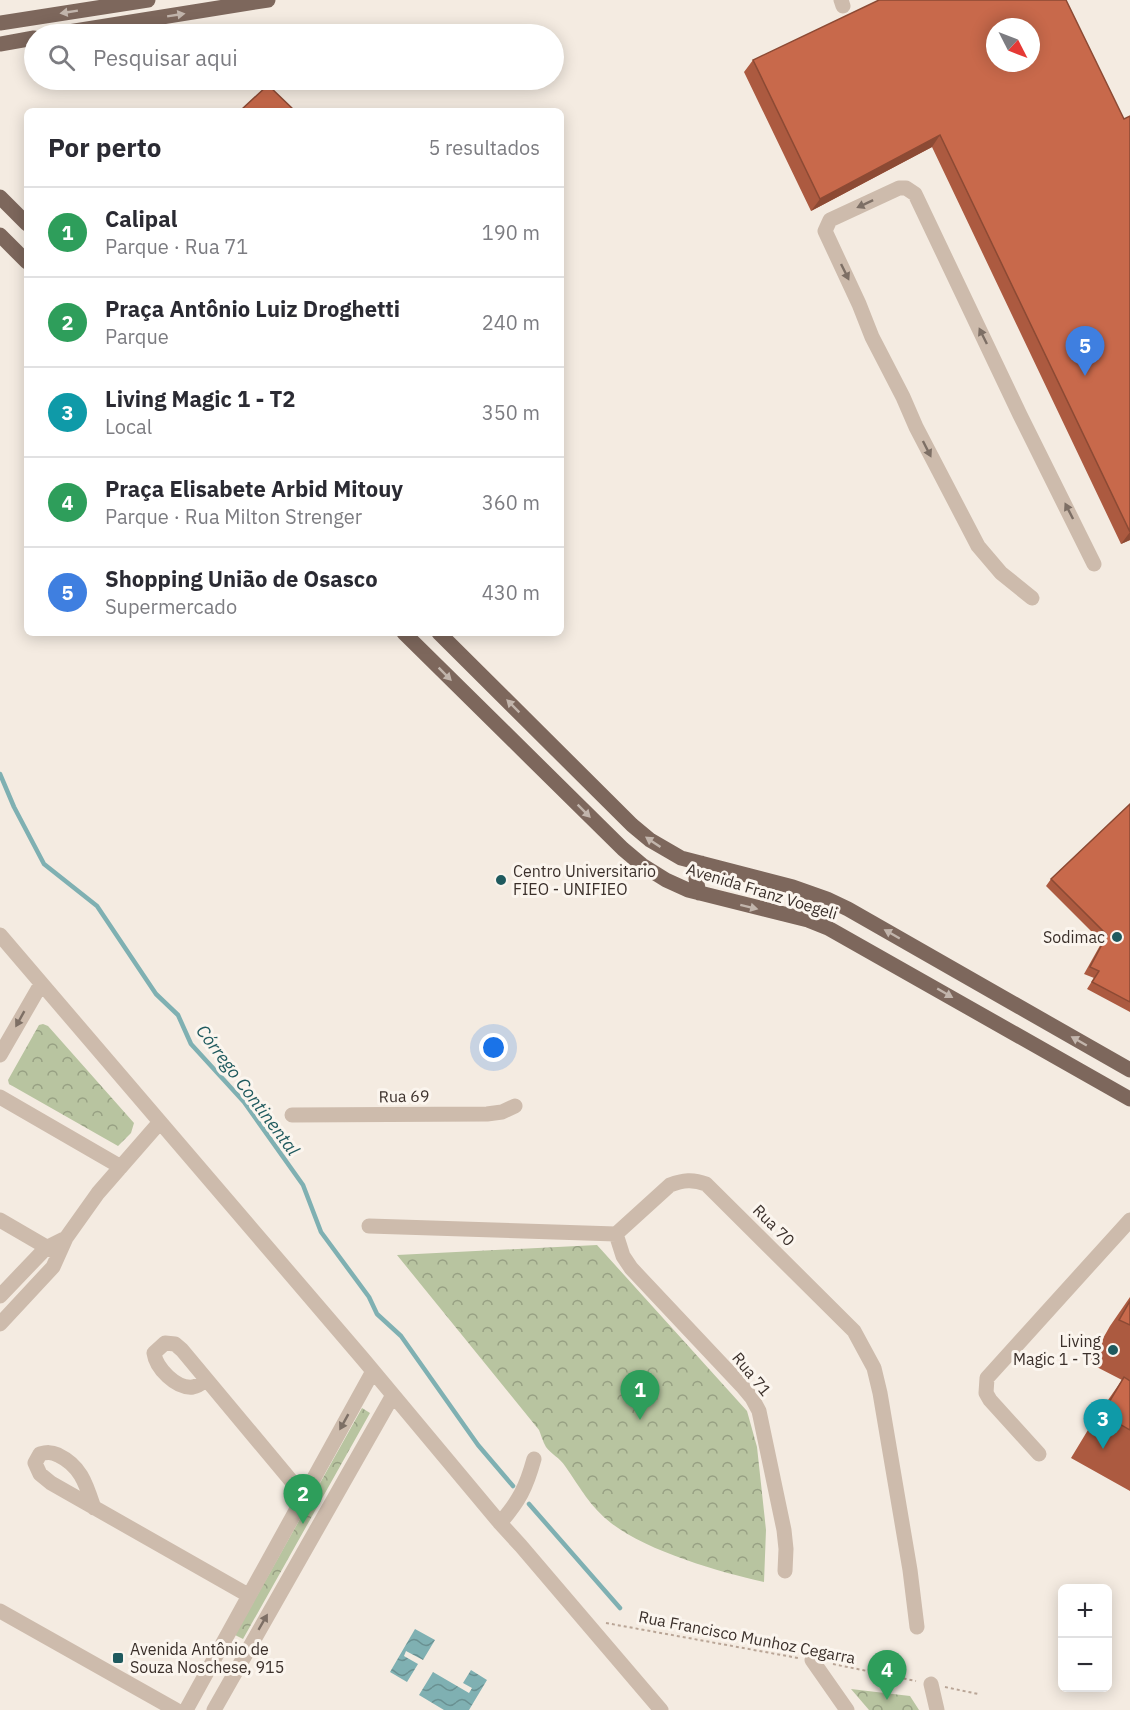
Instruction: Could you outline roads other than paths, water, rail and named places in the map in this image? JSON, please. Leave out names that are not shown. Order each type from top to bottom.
[{"type":"main road","points":[[0,23],[148,0]]},
{"type":"main road","points":[[118,24],[267,0]]},
{"type":"main road","points":[[0,44],[24,40]]},
{"type":"main road","points":[[0,197],[24,221]]},
{"type":"main road","points":[[0,235],[24,259]]},
{"type":"main road","name":"Avenida Franz Voegeli","points":[[407,636],[623,849],[642,865],[669,882],[699,893],[808,920],[837,932],[1130,1099]]},
{"type":"main road","name":"Avenida Franz Voegeli","points":[[442,636],[632,825],[650,840],[681,858],[827,898],[1130,1070]]},
{"type":"main road","points":[[669,882],[681,858]]},
{"type":"main road","points":[[699,893],[696,879],[701,863]]},
{"type":"main road","points":[[882,957],[918,970],[935,968],[943,963]]},
{"type":"street","points":[[1032,598],[990,561],[972,536],[872,337],[860,304],[825,231],[830,220],[899,188],[906,188],[915,194],[1094,564]]},
{"type":"street","points":[[0,935],[661,1710]]},
{"type":"street","points":[[0,1055],[41,984]]},
{"type":"street","points":[[0,1098],[121,1167]]},
{"type":"street","name":"Rua 69","points":[[292,1115],[487,1114],[502,1112],[515,1106]]},
{"type":"street","points":[[0,1296],[66,1238],[98,1193],[160,1122]]},
{"type":"street","name":"Rua 70","points":[[616,1234],[670,1185],[679,1181],[698,1180],[716,1193],[854,1331],[874,1368],[880,1393],[910,1570],[917,1627]]},
{"type":"street","points":[[0,1220],[53,1251]]},
{"type":"street","points":[[1039,1454],[990,1400],[986,1393],[987,1378],[1130,1220]]},
{"type":"street","points":[[369,1226],[616,1234]]},
{"type":"street","name":"Rua 71","points":[[616,1234],[623,1256],[631,1268],[742,1386],[759,1411],[784,1530],[785,1571]]},
{"type":"street","points":[[0,1324],[48,1273],[53,1251]]},
{"type":"street","points":[[186,1710],[373,1371]]},
{"type":"street","points":[[206,1380],[303,1496]]},
{"type":"street","points":[[214,1710],[393,1395]]},
{"type":"street","points":[[500,1523],[528,1483],[534,1459]]},
{"type":"street","points":[[94,1508],[248,1595]]},
{"type":"street","points":[[0,1611],[168,1708]]},
{"type":"street","points":[[215,1657],[237,1669]]},
{"type":"street","points":[[812,1660],[847,1710]]},
{"type":"street","points":[[931,1684],[937,1710]]},
{"type":"water","points":[[415,1629],[435,1640],[423,1660],[406,1651],[404,1656],[418,1664],[407,1682],[390,1672]]},
{"type":"water","points":[[471,1670],[487,1680],[469,1710],[444,1710],[419,1695],[433,1672],[469,1693],[472,1688],[463,1683]]},
{"type":"waterway","name":"Córrego Continental","points":[[0,774],[14,807],[44,864],[97,906],[156,994],[178,1015],[191,1044],[244,1102],[303,1185],[321,1232],[369,1297],[377,1314],[401,1336],[478,1445],[513,1486]]},
{"type":"waterway","name":"Córrego Continental","points":[[529,1504],[620,1608]]},
{"type":"place","name":"Shopping União de Osasco","points":[[1085,376]]},
{"type":"place","name":"Centro Universitario FIEO - UNIFIEO","points":[[501,880]]},
{"type":"place","name":"Sodimac","points":[[1117,937]]},
{"type":"place","name":"Living Magic 1 - T3","points":[[1113,1350]]},
{"type":"place","name":"Calipal","points":[[640,1420]]},
{"type":"place","name":"Living Magic 1 - T2","points":[[1103,1449]]},
{"type":"place","name":"Praça Antônio Luiz Droghetti","points":[[303,1524]]},
{"type":"place","name":"Avenida Antônio de Souza Noschese, 915","points":[[118,1658]]},
{"type":"place","name":"Praça Elisabete Arbid Mitouy","points":[[887,1700]]}]
